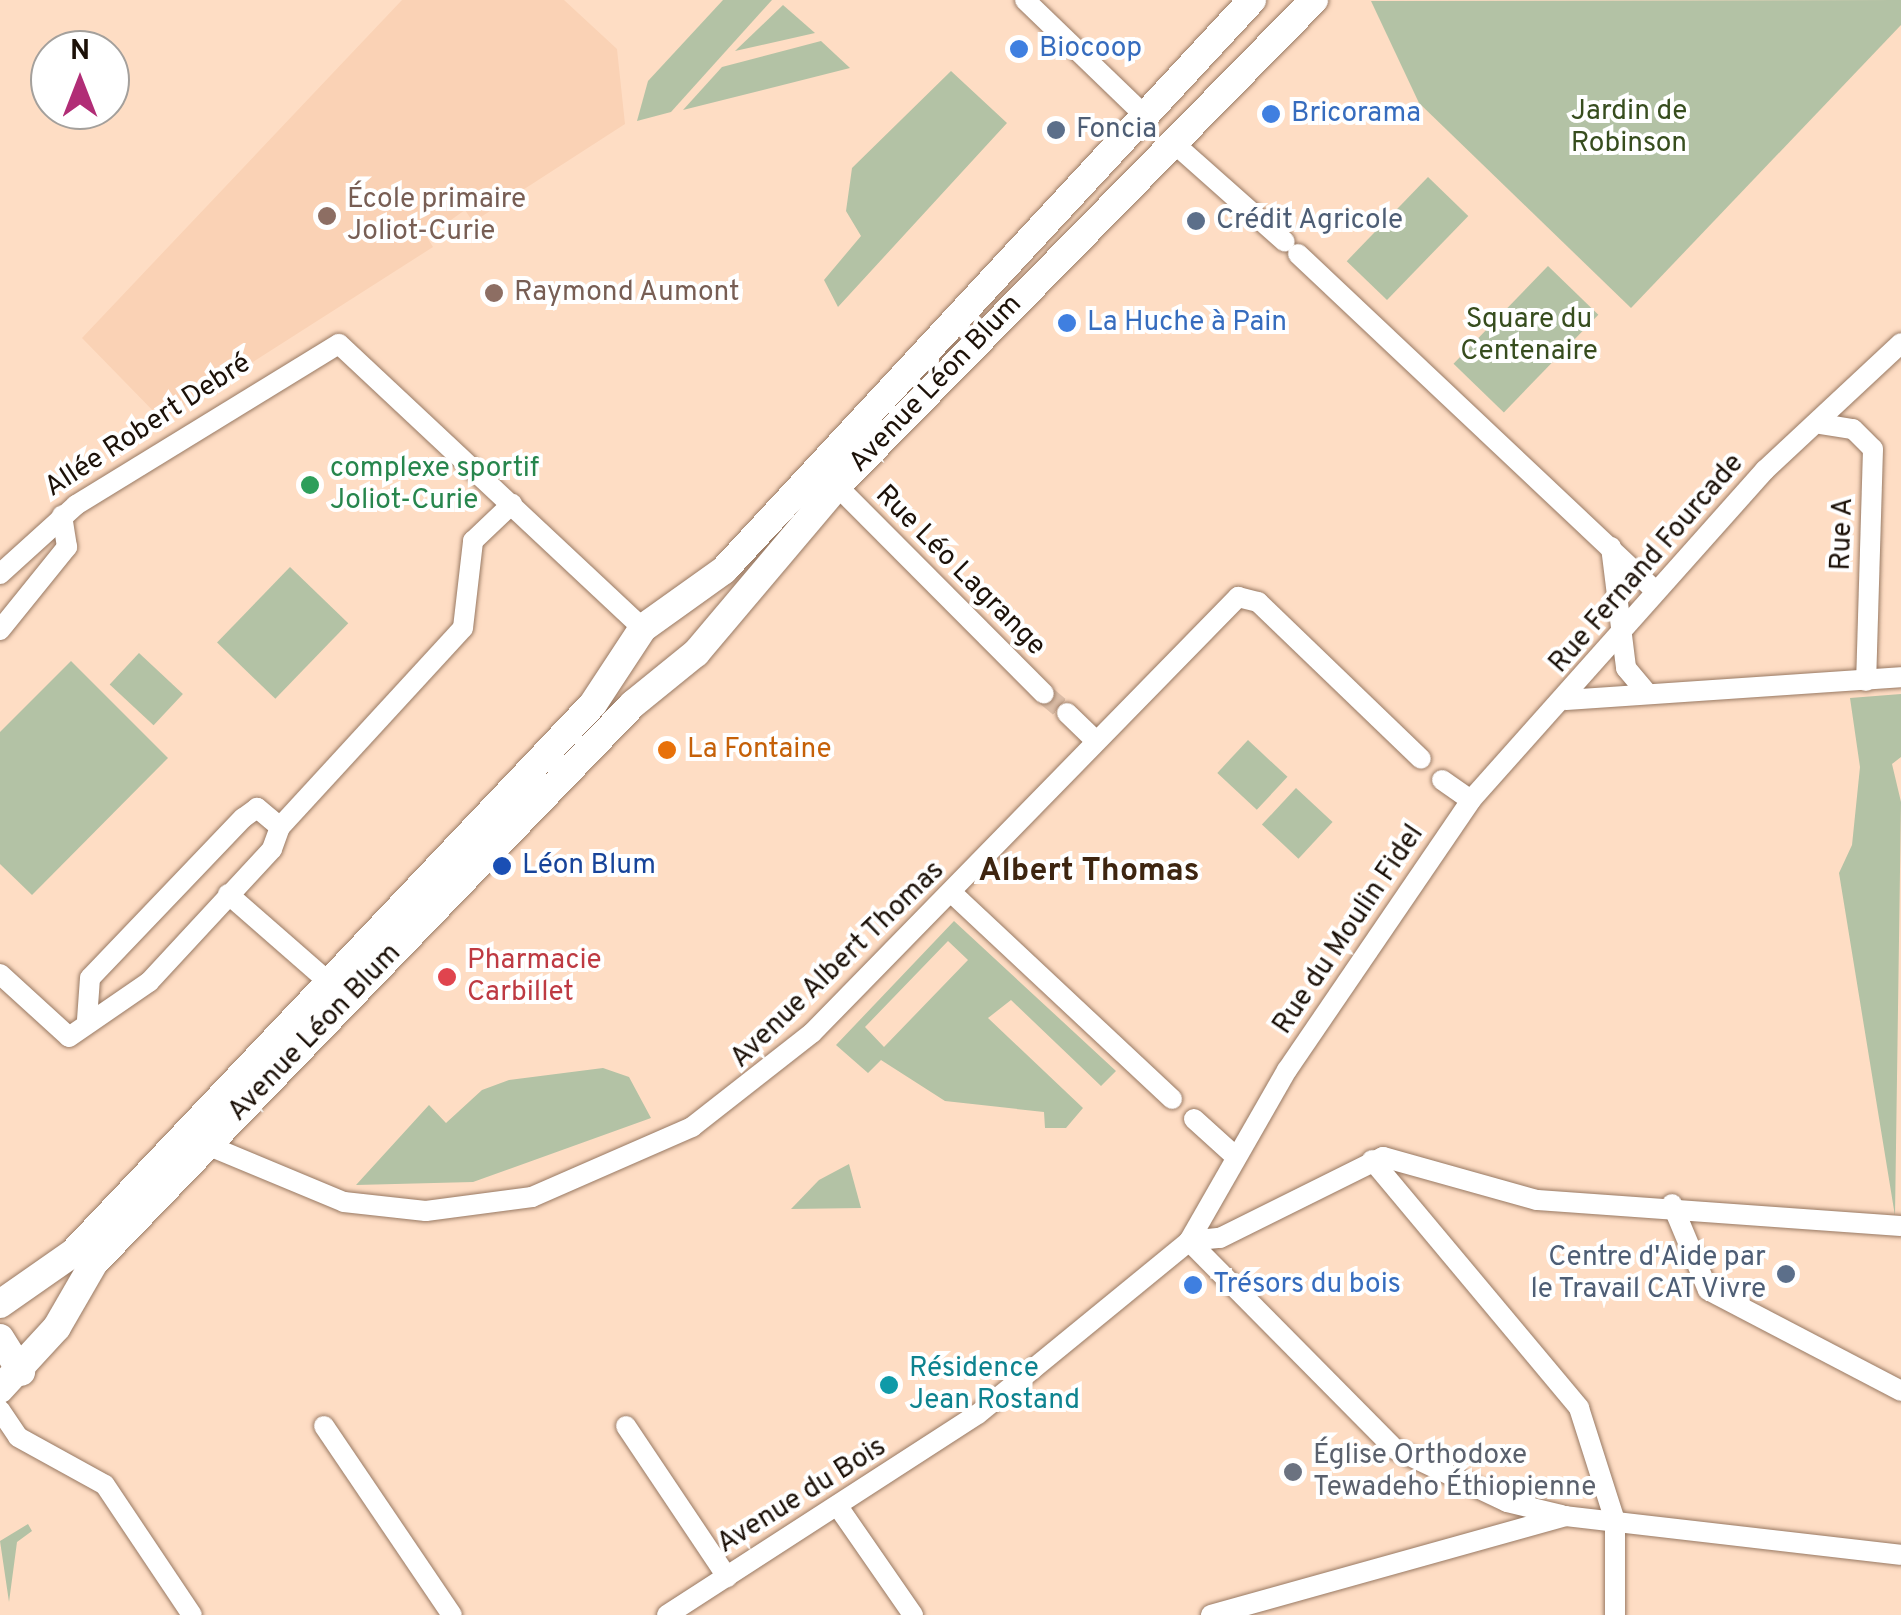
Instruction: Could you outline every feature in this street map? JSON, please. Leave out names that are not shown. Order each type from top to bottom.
[{"type":"main road","name":"Avenue Léon Blum","points":[[0,1304],[73,1252],[622,664],[643,628],[724,570],[921,365],[1252,0]]},
{"type":"main road","points":[[1270,0],[1292,20]]},
{"type":"main road","name":"Avenue Léon Blum","points":[[10,1381],[94,1264],[206,1145],[651,693],[837,486],[1178,146],[1314,0]]},
{"type":"main road","points":[[1144,116],[1178,146]]},
{"type":"main road","points":[[677,602],[706,634]]},
{"type":"main road","points":[[622,664],[651,693]]},
{"type":"main road","points":[[0,1338],[10,1381]]},
{"type":"street","points":[[1025,0],[1144,116]]},
{"type":"street","points":[[1178,146],[1292,248],[1655,590]]},
{"type":"street","name":"Rue Fernand Fourcade","points":[[1566,700],[1655,590],[1901,342]]},
{"type":"street","name":"Allée Robert Debré","points":[[0,574],[62,515],[339,344],[512,504]]},
{"type":"street","name":"Rue A","points":[[1821,424],[1853,429],[1872,449],[1866,681]]},
{"type":"street","name":"Rue Léo Lagrange","points":[[837,486],[1044,694]]},
{"type":"street","points":[[0,974],[70,1037],[87,1020],[111,1014],[150,982],[272,849],[280,826],[463,628],[473,542],[512,504],[643,628]]},
{"type":"street","points":[[0,630],[68,547],[62,515]]},
{"type":"street","points":[[1611,548],[1632,682],[1647,693]]},
{"type":"street","name":"Avenue Albert Thomas","points":[[206,1145],[344,1202],[426,1211],[532,1198],[692,1128],[762,1081],[953,894],[1238,597],[1258,602],[1421,760]]},
{"type":"street","points":[[1566,700],[1901,676]]},
{"type":"street","name":"Rue du Moulin Fidel","points":[[1153,1274],[1188,1241],[1236,1156],[1471,800],[1566,700]]},
{"type":"street","points":[[1067,714],[1096,741]]},
{"type":"street","points":[[1442,780],[1471,800]]},
{"type":"street","points":[[87,1020],[90,978],[243,818],[257,808],[280,826]]},
{"type":"street","points":[[228,894],[325,979]]},
{"type":"street","points":[[953,894],[1172,1099]]},
{"type":"street","points":[[1194,1119],[1236,1156]]},
{"type":"street","points":[[1372,1160],[1578,1408],[1615,1521],[1615,1615]]},
{"type":"street","points":[[1188,1241],[1220,1238],[1372,1160],[1406,1160],[1537,1200],[1672,1204],[1901,1226]]},
{"type":"street","points":[[1672,1204],[1708,1290],[1901,1391]]},
{"type":"street","points":[[1188,1241],[1325,1389],[1394,1449],[1507,1502],[1565,1516],[1901,1554]]},
{"type":"street","name":"Avenue du Bois","points":[[667,1615],[839,1508],[978,1414],[1153,1274]]},
{"type":"street","points":[[0,1410],[18,1437],[105,1485],[192,1615]]},
{"type":"street","points":[[324,1426],[452,1615]]},
{"type":"street","points":[[626,1426],[727,1577]]},
{"type":"street","points":[[839,1508],[912,1615]]},
{"type":"street","points":[[1212,1615],[1565,1516]]},
{"type":"shaded area","name":"École primaire Joliot-Curie","points":[[402,0],[564,0],[617,49],[625,124],[473,222],[465,210],[427,237],[433,247],[162,420],[82,338]]},
{"type":"green space","points":[[723,0],[772,0],[671,112],[637,121],[648,81]]},
{"type":"green space","name":"Jardin de Robinson","points":[[1901,0],[1901,25],[1631,308],[1419,103],[1371,1]]},
{"type":"green space","points":[[783,5],[815,33],[735,51]]},
{"type":"green space","points":[[821,41],[850,68],[683,110],[722,67]]},
{"type":"green space","points":[[951,71],[1007,123],[838,307],[824,280],[861,236],[846,211],[852,168]]},
{"type":"green space","points":[[1428,177],[1468,216],[1387,300],[1347,261]]},
{"type":"green space","name":"Square du Centenaire","points":[[1548,266],[1598,315],[1504,412],[1454,364]]},
{"type":"green space","points":[[290,567],[348,623],[275,699],[217,643]]},
{"type":"green space","points":[[139,653],[183,694],[154,725],[110,684]]},
{"type":"green space","points":[[71,661],[168,758],[32,895],[0,864],[0,732]]},
{"type":"green space","points":[[1901,694],[1901,757],[1892,764],[1901,802],[1895,1216],[1839,873],[1852,845],[1860,767],[1850,698]]},
{"type":"green space","points":[[1248,740],[1287,777],[1257,810],[1217,773]]},
{"type":"green space","points":[[1296,788],[1333,822],[1298,859],[1262,825]]},
{"type":"green space","points":[[954,921],[1116,1071],[1101,1086],[1011,1000],[988,1018],[1083,1108],[1066,1128],[1045,1128],[1044,1112],[945,1101],[881,1060],[868,1073],[836,1045]],"holes":[[[948,941],[968,960],[884,1047],[865,1027]]]},
{"type":"green space","points":[[603,1068],[629,1077],[651,1118],[473,1182],[356,1185],[429,1105],[446,1123],[482,1090],[509,1080]]},
{"type":"green space","points":[[849,1164],[861,1208],[791,1209],[819,1180]]},
{"type":"green space","points":[[28,1524],[32,1531],[17,1542],[9,1602],[0,1541]]},
{"type":"tunnel","points":[[1044,694],[1067,713]]},
{"type":"place","name":"Biocoop","points":[[1019,49]]},
{"type":"place","name":"Bricorama","points":[[1271,114]]},
{"type":"place","name":"Foncia","points":[[1056,130]]},
{"type":"place","name":"École primaire Joliot-Curie","points":[[327,216]]},
{"type":"place","name":"Crédit Agricole","points":[[1196,221]]},
{"type":"place","name":"Raymond Aumont","points":[[494,293]]},
{"type":"place","name":"La Huche à Pain","points":[[1067,323]]},
{"type":"place","name":"complexe sportif Joliot-Curie","points":[[310,485]]},
{"type":"place","name":"La Fontaine","points":[[667,750]]},
{"type":"place","name":"Léon Blum","points":[[502,866]]},
{"type":"place","name":"Pharmacie Carbillet","points":[[447,977]]},
{"type":"place","name":"Centre d'Aide par le Travail CAT Vivre","points":[[1786,1274]]},
{"type":"place","name":"Trésors du bois","points":[[1193,1285]]},
{"type":"place","name":"Résidence Jean Rostand","points":[[889,1385]]},
{"type":"place","name":"Église Orthodoxe Tewadeho Éthiopienne","points":[[1293,1472]]},
{"type":"district","name":"Albert Thomas","points":[[1089,872]]}]
